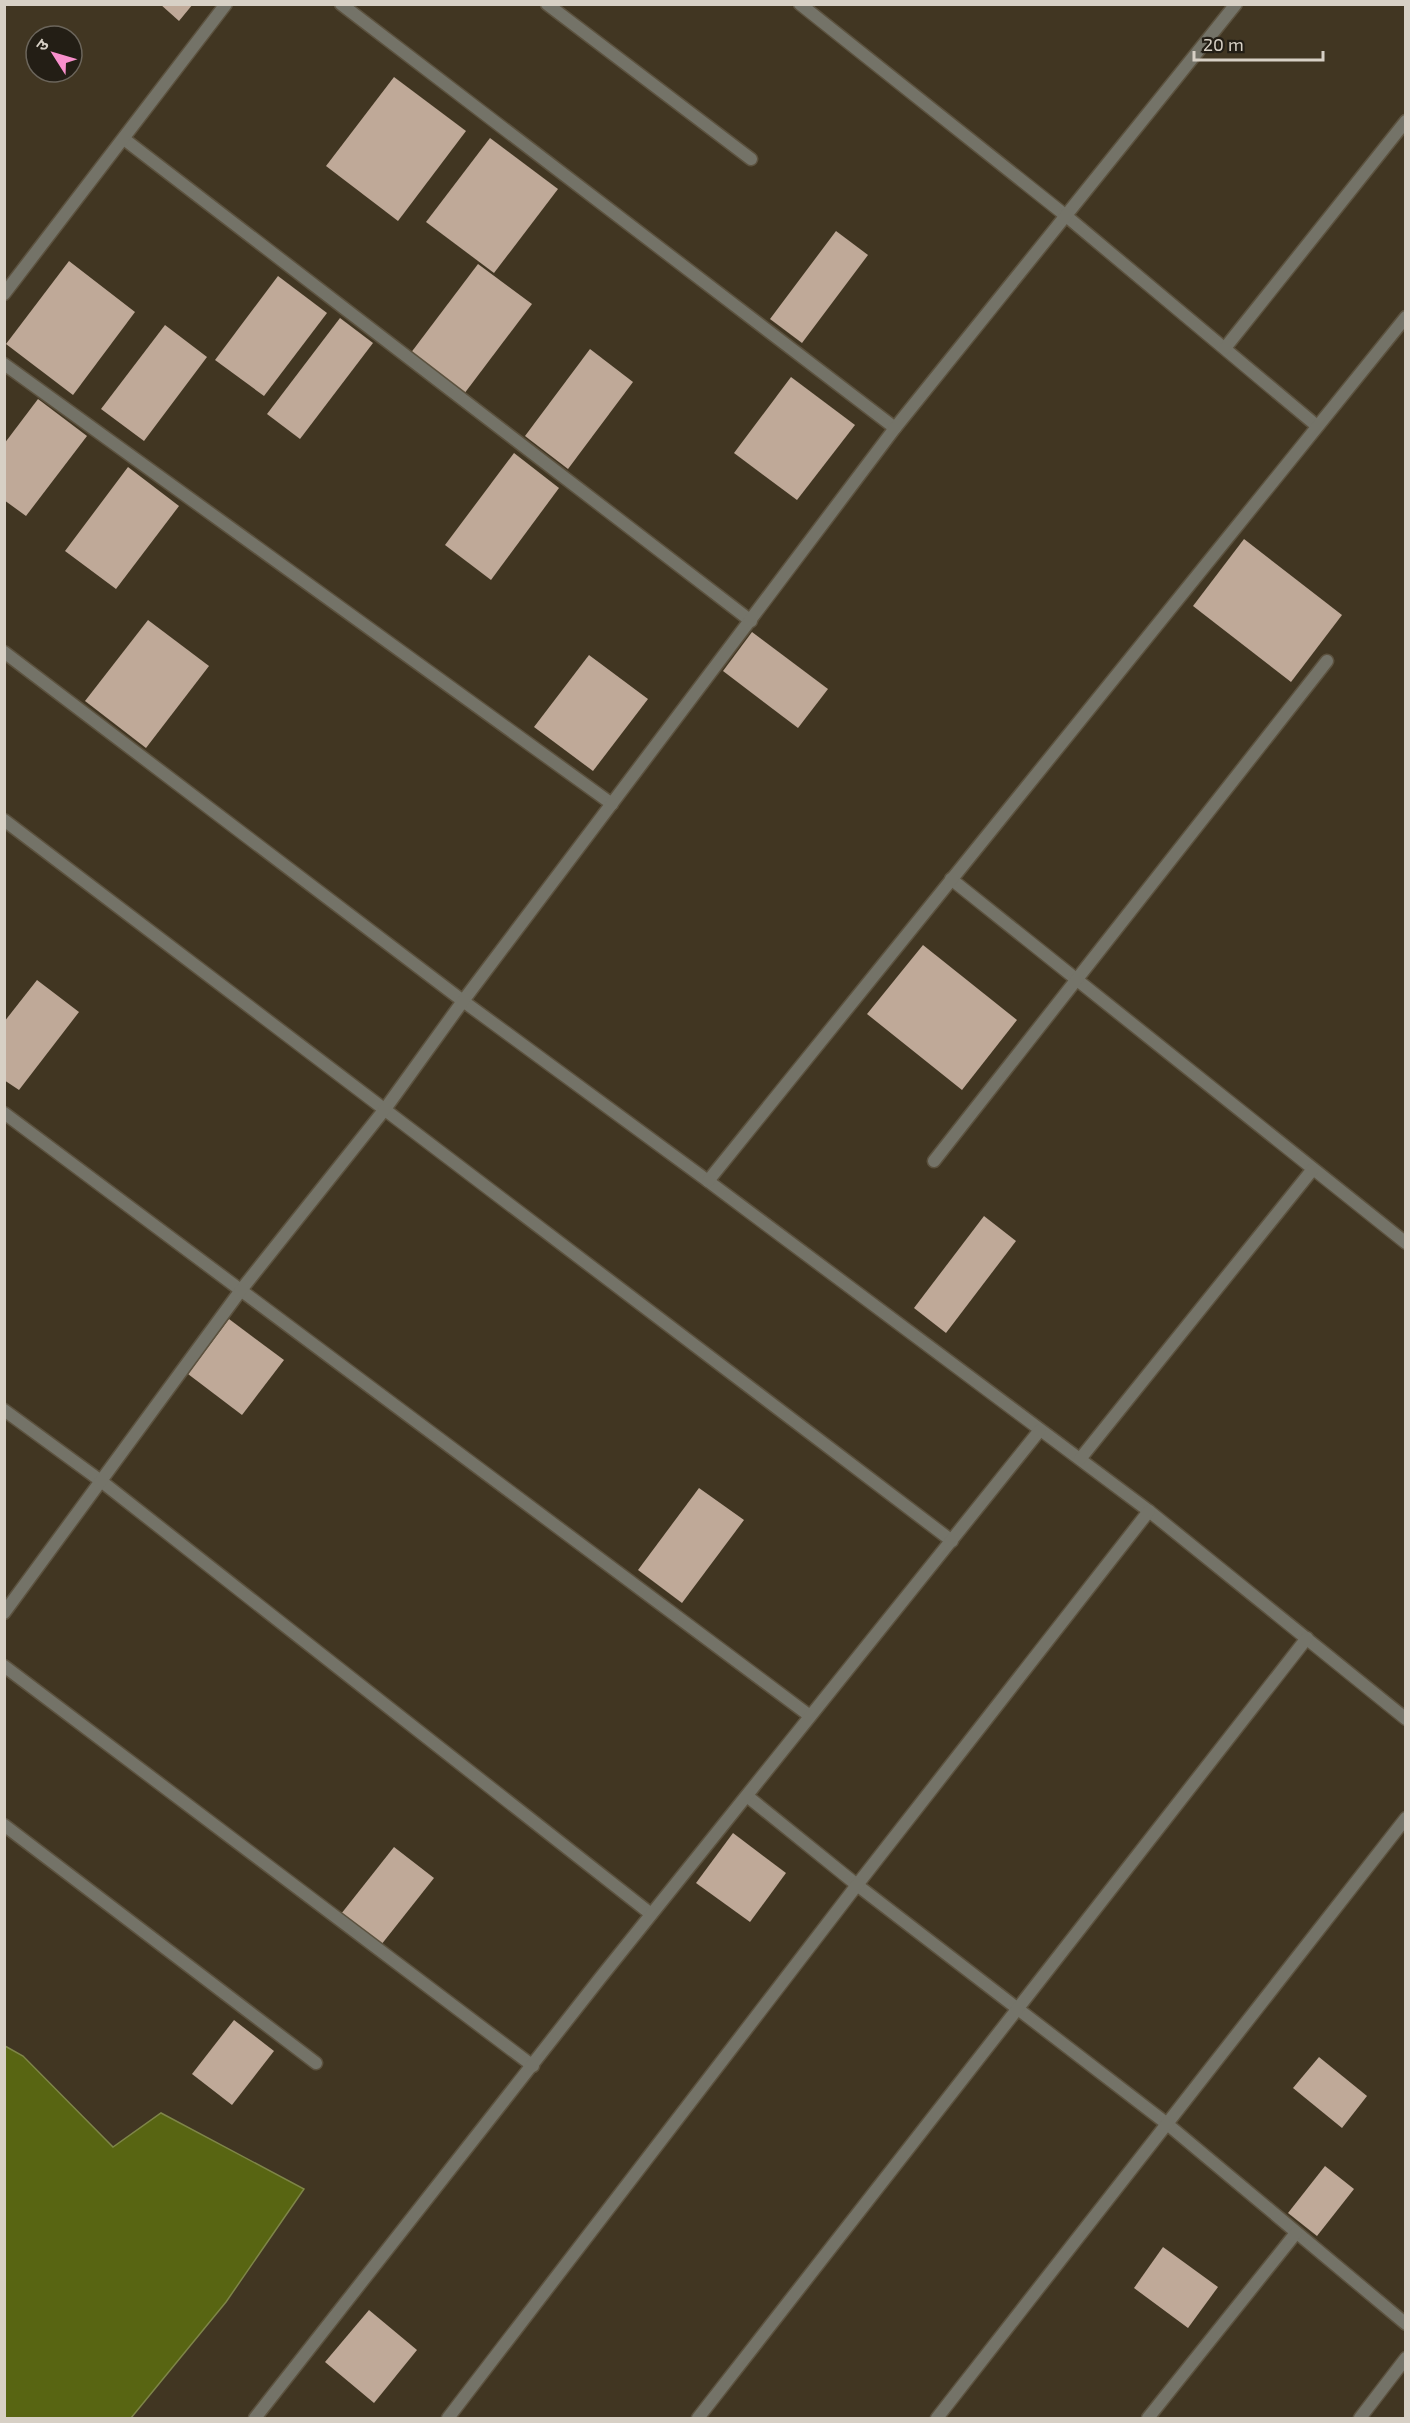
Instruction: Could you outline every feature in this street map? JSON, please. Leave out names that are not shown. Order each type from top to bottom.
[{"type":"street","points":[[4,294],[226,4]]},
{"type":"street","points":[[341,4],[895,428]]},
{"type":"street","points":[[547,4],[751,159]]},
{"type":"street","points":[[800,4],[1065,215],[1317,426]]},
{"type":"street","points":[[4,1613],[241,1290],[385,1109],[463,1001],[895,428],[1236,4]]},
{"type":"street","points":[[1225,348],[1406,121]]},
{"type":"street","points":[[124,139],[751,621]]},
{"type":"street","points":[[708,1181],[1406,317]]},
{"type":"street","points":[[4,364],[612,804]]},
{"type":"street","points":[[4,652],[463,1001],[1149,1511],[1406,1719]]},
{"type":"street","points":[[934,1161],[1327,661]]},
{"type":"street","points":[[4,820],[951,1541]]},
{"type":"street","points":[[951,879],[1406,1243]]},
{"type":"street","points":[[4,1113],[810,1716]]},
{"type":"street","points":[[1080,1459],[1313,1168]]},
{"type":"street","points":[[4,1410],[101,1481],[651,1914]]},
{"type":"street","points":[[255,2418],[651,1914],[1040,1430]]},
{"type":"street","points":[[448,2418],[857,1885],[1149,1511]]},
{"type":"street","points":[[698,2418],[1307,1638]]},
{"type":"street","points":[[4,1666],[533,2066]]},
{"type":"street","points":[[747,1796],[857,1885],[1166,2123],[1406,2324]]},
{"type":"street","points":[[937,2418],[1406,1818]]},
{"type":"street","points":[[4,1825],[316,2063]]},
{"type":"street","points":[[1148,2418],[1296,2232]]},
{"type":"street","points":[[1360,2418],[1406,2358]]},
{"type":"shaded area","points":[[5,2046],[23,2056],[113,2147],[161,2113],[304,2189],[226,2302],[131,2418],[5,2418]]},
{"type":"building","points":[[160,4],[193,4],[179,21]]},
{"type":"building","points":[[394,77],[466,131],[398,221],[326,166]]},
{"type":"building","points":[[490,138],[558,189],[494,273],[426,222]]},
{"type":"building","points":[[836,231],[868,255],[802,343],[770,319]]},
{"type":"building","points":[[69,261],[135,312],[73,395],[6,344]]},
{"type":"building","points":[[478,264],[532,304],[464,394],[410,354]]},
{"type":"building","points":[[278,276],[327,313],[264,396],[215,360]]},
{"type":"building","points":[[340,318],[373,343],[300,439],[267,414]]},
{"type":"building","points":[[165,325],[207,357],[144,441],[101,409]]},
{"type":"building","points":[[590,349],[633,382],[568,469],[525,436]]},
{"type":"building","points":[[791,377],[855,425],[797,500],[734,453]]},
{"type":"building","points":[[38,399],[87,436],[26,516],[4,500],[4,444]]},
{"type":"building","points":[[514,453],[559,488],[491,580],[445,545]]},
{"type":"building","points":[[128,467],[179,506],[116,589],[65,551]]},
{"type":"building","points":[[1244,539],[1342,615],[1291,682],[1193,606]]},
{"type":"building","points":[[148,620],[209,666],[146,748],[85,701]]},
{"type":"building","points":[[752,632],[828,689],[798,728],[723,671]]},
{"type":"building","points":[[589,655],[648,699],[593,771],[534,727]]},
{"type":"building","points":[[923,945],[1017,1020],[962,1090],[867,1014]]},
{"type":"building","points":[[37,980],[79,1012],[19,1090],[4,1080],[4,1022]]},
{"type":"building","points":[[984,1216],[1016,1241],[946,1333],[914,1308]]},
{"type":"building","points":[[229,1319],[284,1360],[242,1415],[188,1374]]},
{"type":"building","points":[[699,1488],[744,1520],[682,1603],[638,1570]]},
{"type":"building","points":[[733,1833],[786,1873],[750,1922],[696,1883]]},
{"type":"building","points":[[394,1847],[434,1878],[381,1945],[341,1914]]},
{"type":"building","points":[[234,2020],[274,2051],[232,2105],[192,2074]]},
{"type":"building","points":[[1319,2057],[1367,2096],[1342,2128],[1293,2088]]},
{"type":"building","points":[[1325,2166],[1354,2189],[1317,2236],[1288,2213]]},
{"type":"building","points":[[1163,2247],[1218,2287],[1188,2328],[1134,2288]]},
{"type":"building","points":[[369,2310],[417,2350],[374,2403],[325,2362]]}]
